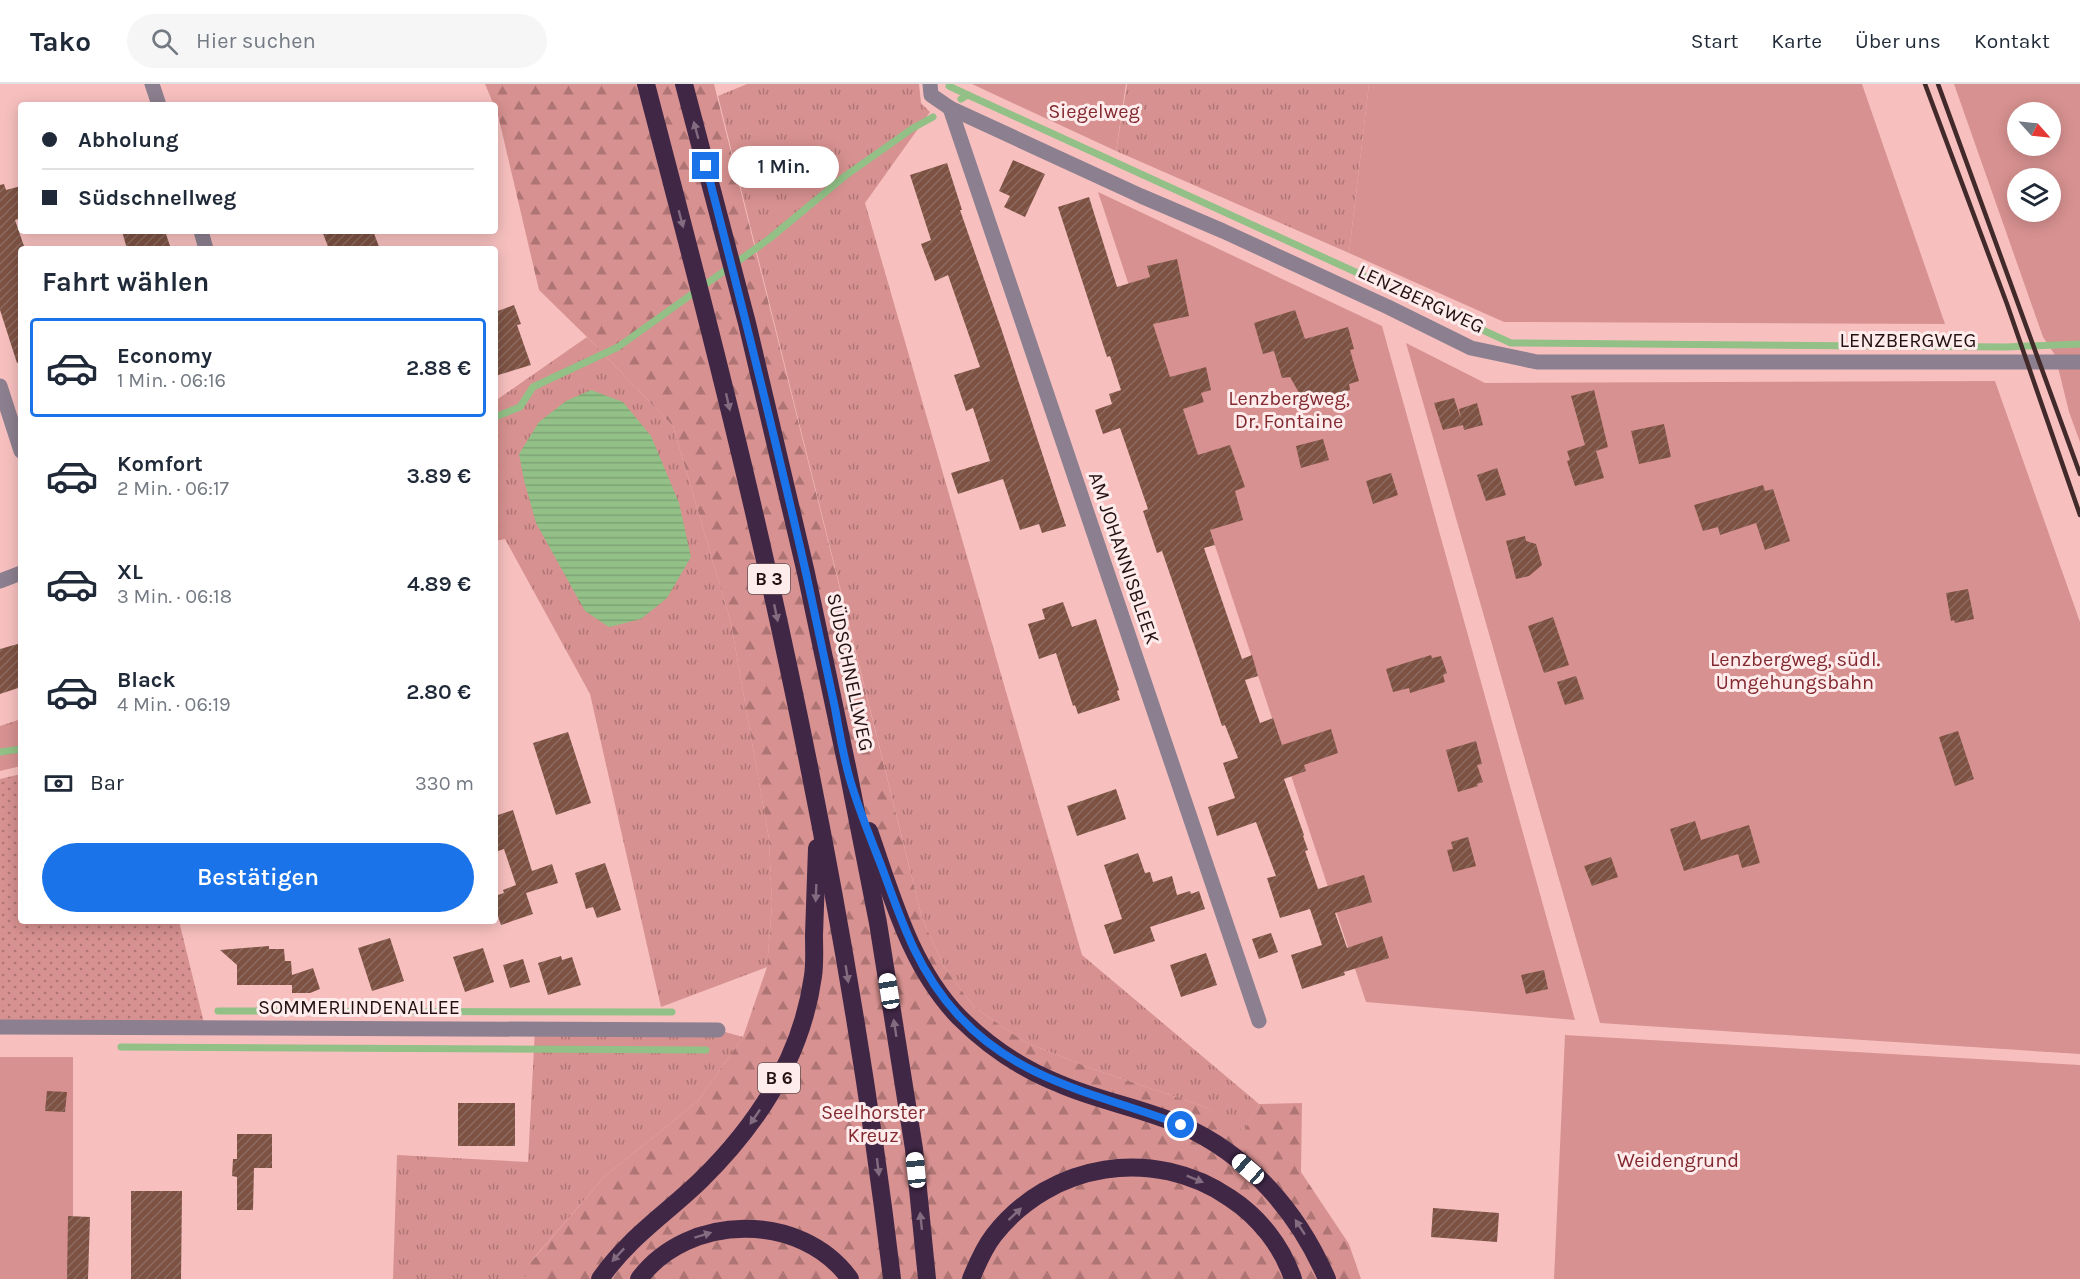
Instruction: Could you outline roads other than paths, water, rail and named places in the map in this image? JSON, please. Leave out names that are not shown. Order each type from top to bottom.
[{"type":"highway","name":"B 3","points":[[646,84],[714,346],[769,578],[818,814],[840,930],[877,1155],[892,1279]]},
{"type":"highway","name":"SÜDSCHNELLWEG","points":[[684,84],[747,323],[806,573],[849,776],[878,923],[914,1149],[927,1279]]},
{"type":"highway","name":"B 3","points":[[849,776],[907,937],[921,965],[958,1016],[1006,1056],[1033,1072],[1062,1085],[1181,1125],[1210,1140],[1236,1158],[1283,1203],[1307,1238],[1327,1279]]},
{"type":"highway","name":"B 6","points":[[600,1279],[634,1239],[728,1152],[754,1121],[792,1051],[805,1012],[813,975],[818,814]]},
{"type":"highway","points":[[971,1279],[979,1260],[994,1236],[1012,1215],[1034,1197],[1057,1183],[1083,1173],[1110,1167],[1138,1166],[1192,1177],[1240,1204],[1277,1246],[1293,1279]]},
{"type":"highway","points":[[639,1279],[665,1254],[693,1238],[722,1229],[748,1228],[778,1232],[802,1240],[824,1253],[850,1279]]},
{"type":"street","points":[[152,84],[158,102]]},
{"type":"street","name":"LENZBERGWEG","points":[[931,89],[950,108],[1223,231],[1471,348],[1537,362],[2080,362]]},
{"type":"street","name":"AM JOHANNISBLEEK","points":[[950,108],[1259,1022]]},
{"type":"street","points":[[0,386],[18,442]]},
{"type":"street","points":[[0,581],[18,574]]},
{"type":"street","name":"SOMMERLINDENALLEE","points":[[0,1027],[718,1030]]},
{"type":"waterway","points":[[949,86],[968,95]]},
{"type":"waterway","points":[[961,99],[968,95],[1511,343],[2006,347],[2080,344]]},
{"type":"waterway","points":[[498,416],[520,407],[533,387],[618,347],[769,239],[845,176],[913,128],[933,117]]},
{"type":"waterway","points":[[0,752],[18,749]]},
{"type":"waterway","points":[[218,1011],[672,1012]]},
{"type":"waterway","points":[[121,1047],[706,1050]]},
{"type":"railway","points":[[1925,84],[2007,304],[2080,515]]},
{"type":"railway","points":[[1938,84],[2080,474]]},
{"type":"park label","name":"Siegelweg","points":[[1094,111]]},
{"type":"park label","name":"Lenzbergweg, Dr. Fontaine","points":[[1289,410]]},
{"type":"park label","name":"Lenzbergweg, südl. Umgehungsbahn","points":[[1795,670]]},
{"type":"park label","name":"Seelhorster Kreuz","points":[[873,1124]]},
{"type":"park label","name":"Weidengrund","points":[[1678,1160]]}]
